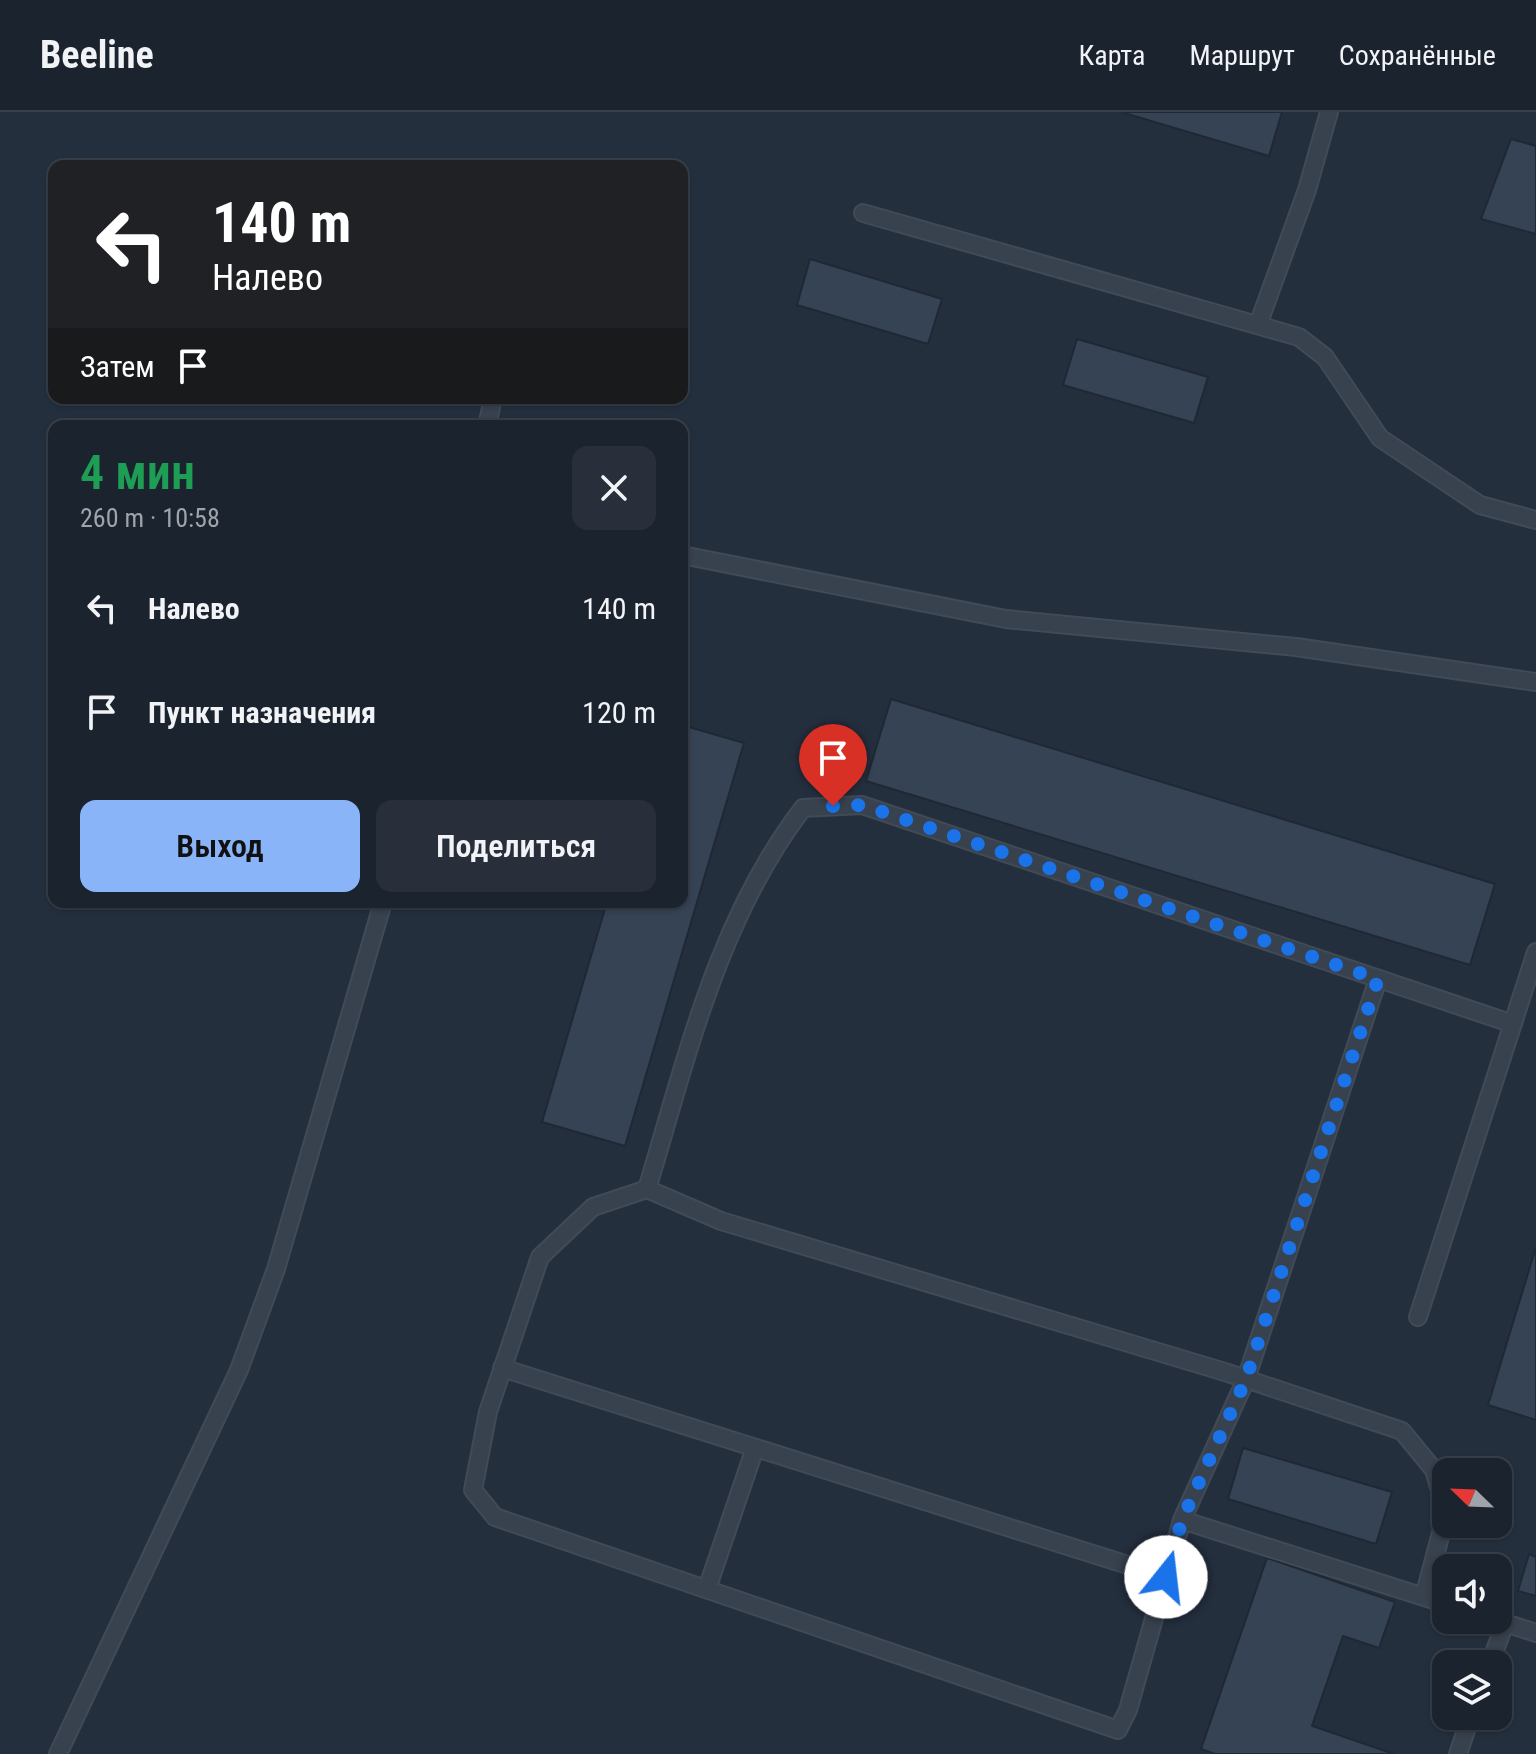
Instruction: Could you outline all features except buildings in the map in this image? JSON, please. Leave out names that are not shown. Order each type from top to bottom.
[{"type":"lane","points":[[1258,325],[1307,190],[1329,112]]},
{"type":"lane","points":[[863,213],[1299,337],[1325,357],[1380,438],[1480,505],[1536,520]]},
{"type":"lane","points":[[688,556],[1006,619],[1296,647],[1536,682]]},
{"type":"lane","points":[[647,1189],[702,1010],[737,912],[771,849],[803,808],[862,805],[1513,1024]]},
{"type":"lane","points":[[58,1754],[239,1370],[276,1269],[381,908]]},
{"type":"lane","points":[[1418,1317],[1536,952]]},
{"type":"lane","points":[[1378,979],[1246,1379],[1182,1520],[1128,1710],[1118,1730],[495,1517],[473,1490],[488,1412],[540,1257],[593,1207],[647,1189],[721,1221],[1246,1379],[1402,1431],[1432,1468]]},
{"type":"lane","points":[[502,1368],[1166,1577]]},
{"type":"lane","points":[[707,1589],[755,1448]]},
{"type":"lane","points":[[1182,1520],[1432,1600]]},
{"type":"lane","points":[[1424,1597],[1439,1538]]},
{"type":"lane","points":[[1512,1625],[1536,1633]]},
{"type":"lane","points":[[1458,1754],[1466,1730]]},
{"type":"route","points":[[833,806],[862,805],[1378,979],[1246,1379],[1182,1520],[1166,1577]]}]
